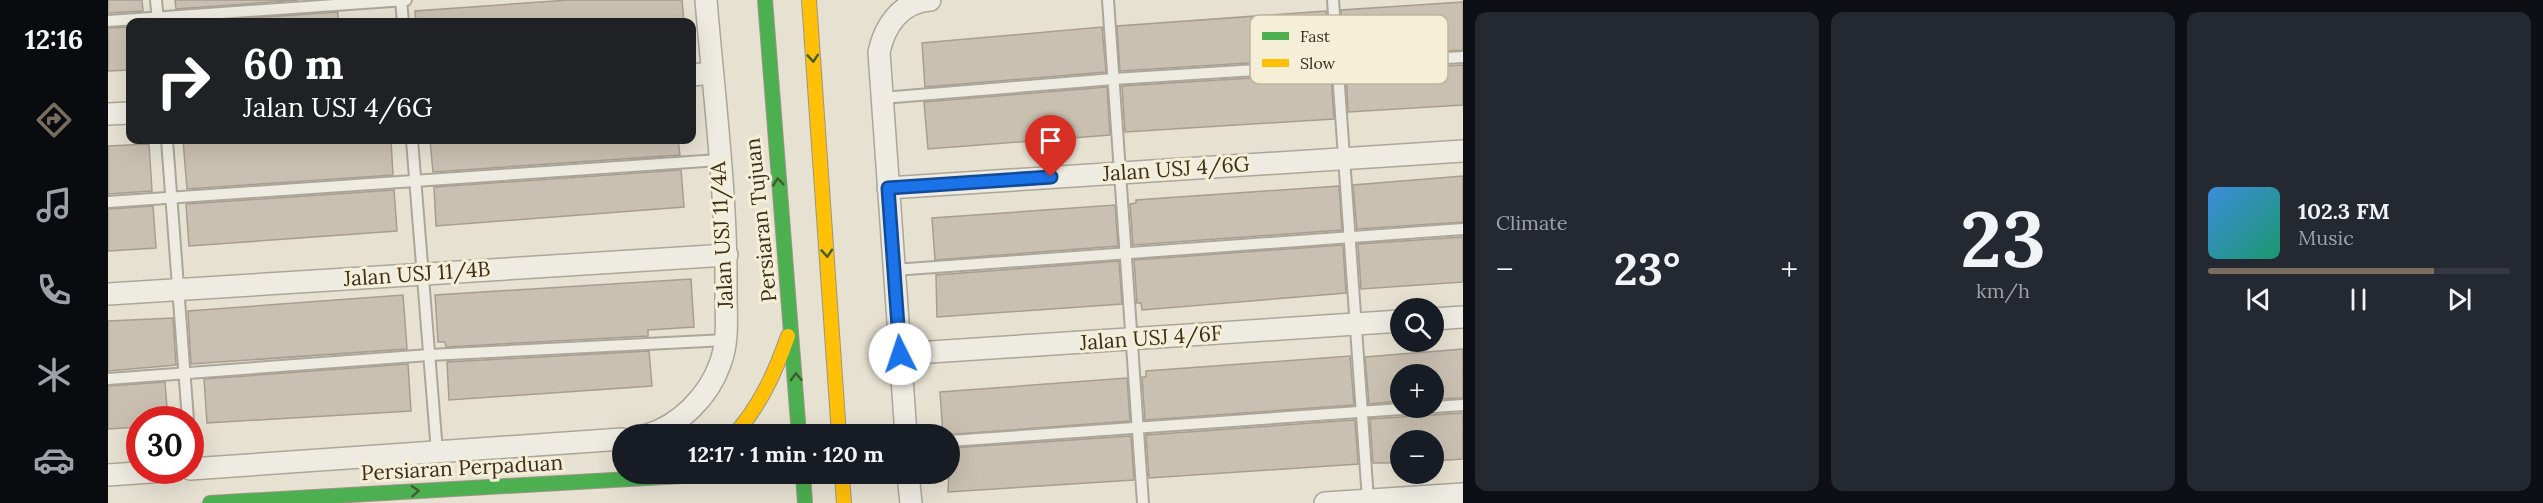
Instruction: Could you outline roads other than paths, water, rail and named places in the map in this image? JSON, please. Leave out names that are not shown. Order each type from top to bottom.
[{"type":"main road","name":"Persiaran Tujuan","points":[[765,0],[775,147],[793,321],[799,424]]},
{"type":"main road","points":[[809,0],[838,424]]},
{"type":"main road","points":[[744,424],[758,408],[772,382],[793,321]]},
{"type":"main road","name":"Persiaran Perpaduan","points":[[210,503],[612,479]]},
{"type":"main road","points":[[804,484],[805,503]]},
{"type":"main road","points":[[833,503],[844,503],[843,484]]},
{"type":"street","name":"Jalan USJ 11/4A","points":[[672,424],[688,412],[706,390],[720,365],[726,340],[727,255],[719,160],[702,74],[706,0]]},
{"type":"street","points":[[905,424],[879,52],[889,23],[923,1]]},
{"type":"street","points":[[108,114],[126,113]]},
{"type":"street","name":"Jalan USJ 4/6G","points":[[888,188],[1463,151]]},
{"type":"street","name":"Jalan USJ 11/4B","points":[[108,294],[727,255]]},
{"type":"street","points":[[1444,318],[1463,317]]},
{"type":"street","name":"Jalan USJ 4/6F","points":[[900,354],[1390,322]]},
{"type":"street","points":[[204,463],[437,452],[612,440]]},
{"type":"street","points":[[108,475],[126,474]]},
{"type":"street","points":[[909,484],[910,503]]},
{"type":"street","points":[[1324,503],[1463,494]]},
{"type":"lane","points":[[156,0],[158,18]]},
{"type":"lane","points":[[401,0],[403,18]]},
{"type":"lane","points":[[182,18],[406,0]]},
{"type":"lane","points":[[1108,0],[1143,503]]},
{"type":"lane","points":[[1333,0],[1334,15]]},
{"type":"lane","points":[[108,21],[126,21]]},
{"type":"lane","points":[[1448,58],[1463,57]]},
{"type":"lane","points":[[882,98],[1250,70]]},
{"type":"lane","points":[[1338,84],[1362,411],[1364,501]]},
{"type":"lane","points":[[167,144],[187,406]]},
{"type":"lane","points":[[412,144],[437,452]]},
{"type":"lane","points":[[108,202],[719,160]]},
{"type":"lane","points":[[894,270],[1463,229]]},
{"type":"lane","points":[[108,379],[429,355],[726,340]]},
{"type":"lane","points":[[1444,406],[1463,405]]},
{"type":"lane","points":[[960,440],[1390,409]]}]
